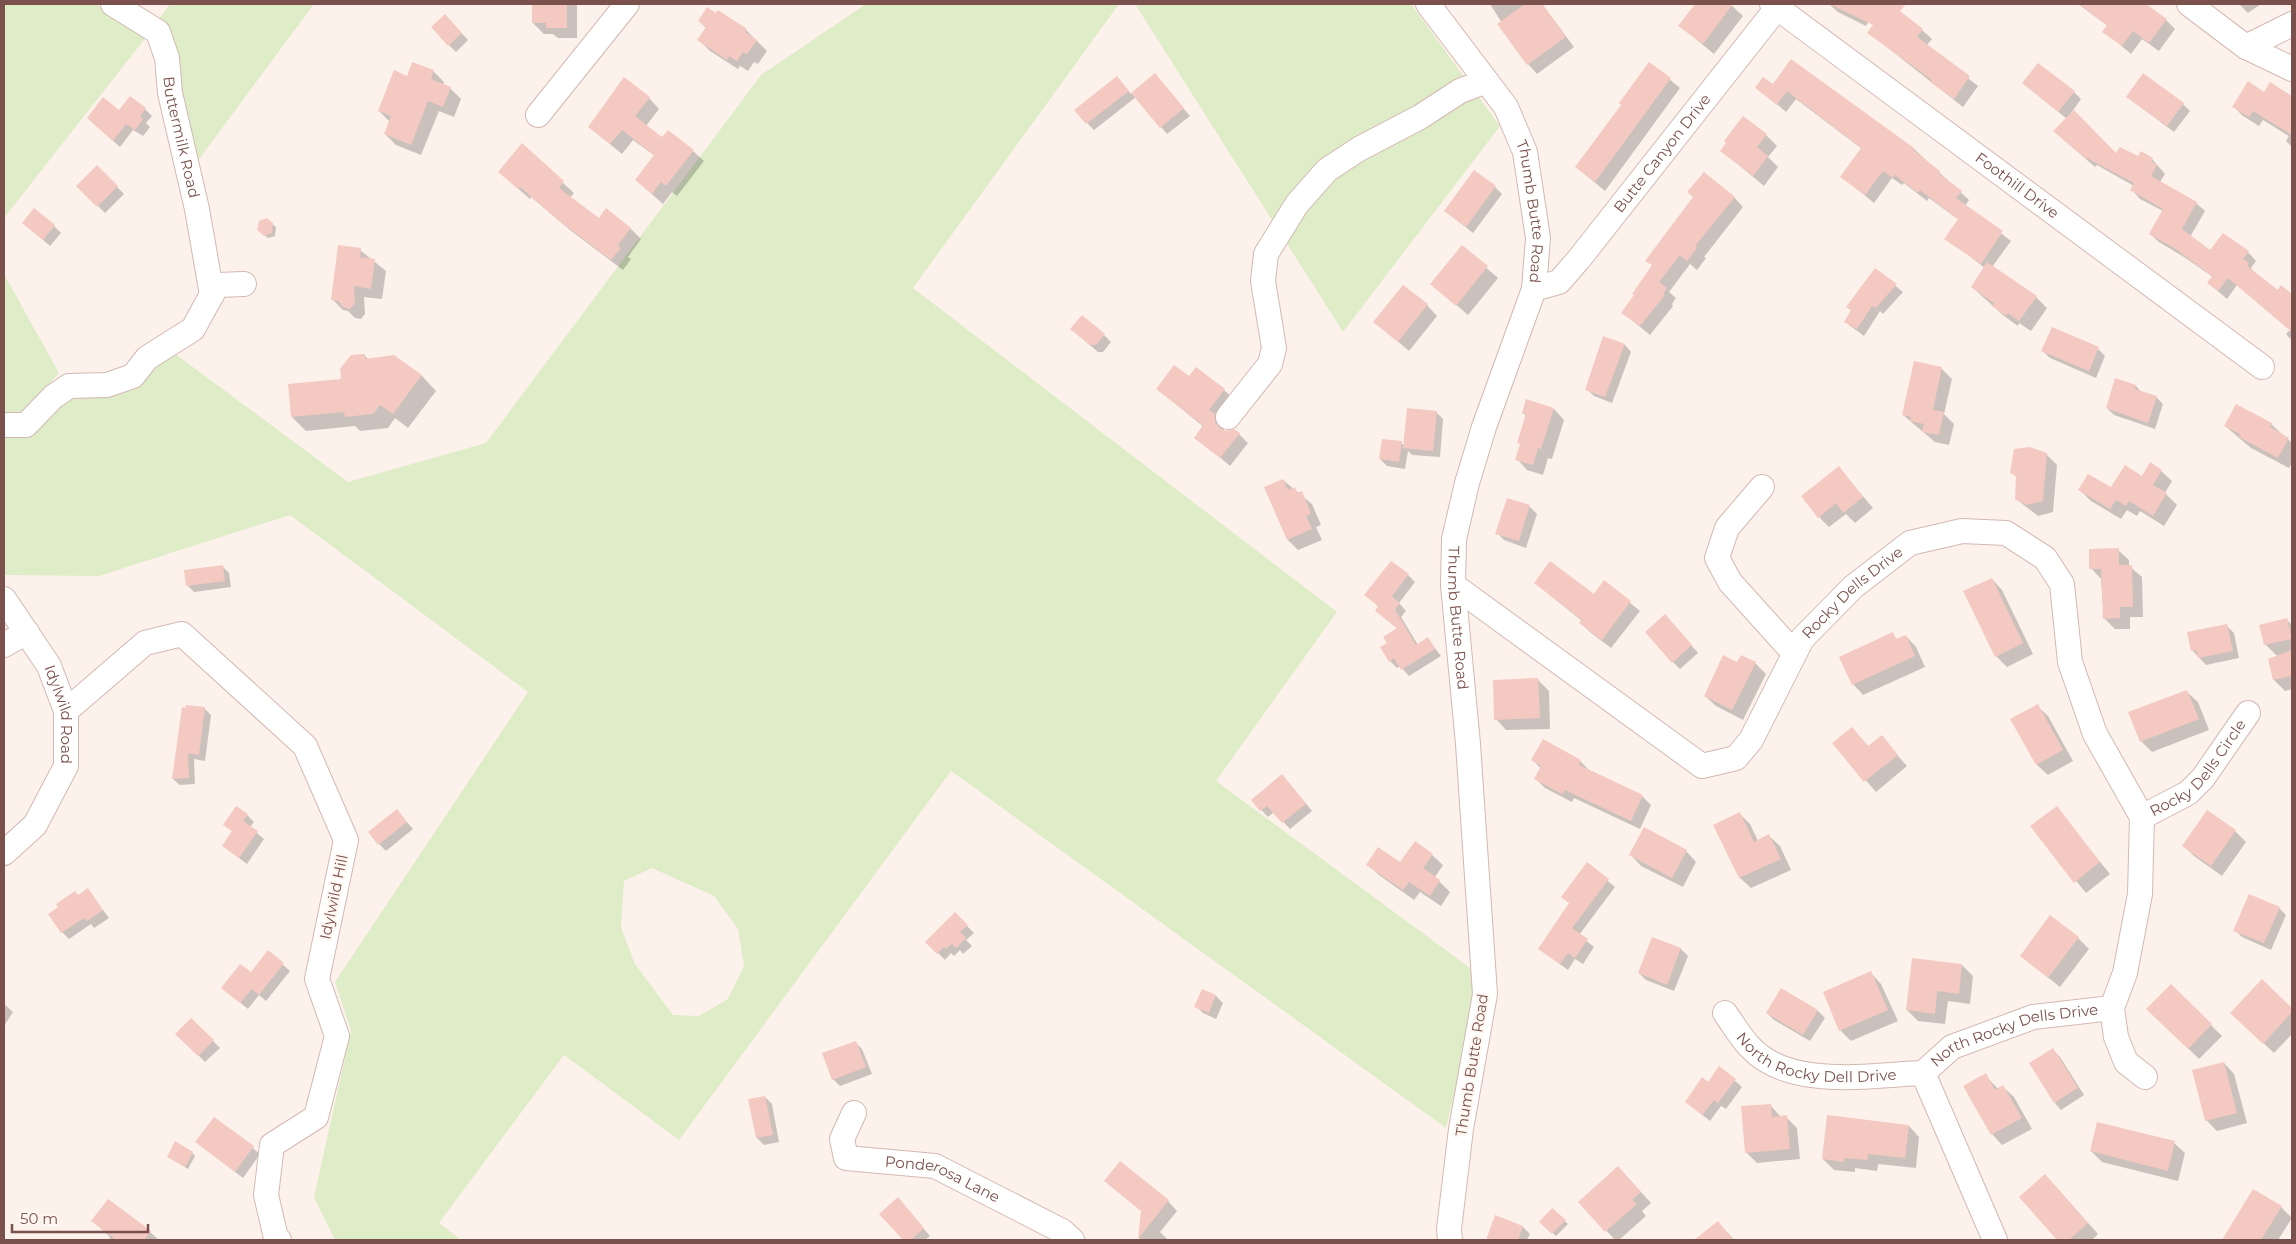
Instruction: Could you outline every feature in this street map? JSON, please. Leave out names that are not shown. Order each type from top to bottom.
[{"type":"street","name":"Buttermilk Road","points":[[113,4],[158,32],[167,58],[170,93],[197,209],[212,295]]},
{"type":"street","points":[[538,115],[627,4]]},
{"type":"street","name":"Thumb Butte Road","points":[[1428,4],[1506,107],[1526,152],[1538,238],[1534,288],[1484,427],[1467,483],[1454,540],[1453,585],[1468,744],[1486,994],[1461,1129],[1449,1229],[1450,1240]]},
{"type":"street","points":[[2190,4],[2246,47],[2292,68]]},
{"type":"street","name":"Butte Canyon Drive","points":[[1534,288],[1560,282],[1776,5]]},
{"type":"street","name":"Foothill Drive","points":[[1776,5],[2262,367]]},
{"type":"street","points":[[2246,47],[2292,24]]},
{"type":"street","points":[[1228,417],[1270,364],[1274,348],[1263,280],[1266,254],[1297,204],[1327,170],[1359,149],[1420,117],[1460,91],[1486,81]]},
{"type":"street","points":[[4,425],[26,425],[53,397],[69,386],[107,384],[133,376],[147,358],[193,329],[217,285],[244,284]]},
{"type":"street","points":[[1762,487],[1728,528],[1717,558],[1730,582],[1794,653]]},
{"type":"street","name":"Rocky Dells Drive","points":[[1453,585],[1702,766],[1736,758],[1751,740],[1802,639],[1853,587],[1910,543],[1962,531],[2006,533],[2045,558],[2062,584],[2070,662],[2095,734],[2142,817]]},
{"type":"street","name":"Idylwild Road","points":[[4,599],[49,666],[66,711],[66,766],[35,825],[4,853]]},
{"type":"street","points":[[4,645],[27,632]]},
{"type":"street","name":"Idylwild Hill","points":[[66,711],[145,643],[182,634],[305,746],[346,840],[316,978],[337,1036],[316,1117],[272,1145],[266,1195],[276,1238],[279,1240]]},
{"type":"street","name":"Rocky Dells Circle","points":[[2142,817],[2188,793],[2203,778],[2248,712]]},
{"type":"street","points":[[2142,817],[2140,894],[2125,973],[2112,1008],[2116,1037],[2126,1062],[2145,1077]]},
{"type":"street","name":"North Rocky Dells Drive","points":[[1924,1073],[1952,1047],[2034,1017],[2112,1008]]},
{"type":"street","name":"North Rocky Dell Drive","points":[[1725,1013],[1751,1048],[1784,1070],[1819,1078],[1924,1073]]},
{"type":"street","points":[[1924,1073],[1995,1240]]},
{"type":"street","name":"Ponderosa Lane","points":[[854,1113],[842,1139],[846,1158],[935,1166],[1062,1230],[1072,1240]]},
{"type":"green space","points":[[4,4],[96,4],[147,36],[4,218]]},
{"type":"green space","points":[[170,4],[314,4],[197,162],[176,62],[158,20]]},
{"type":"green space","points":[[866,4],[1119,4],[913,288],[1337,612],[1216,781],[1477,973],[1463,1056],[1446,1128],[951,771],[679,1140],[564,1055],[439,1223],[461,1240],[335,1240],[314,1197],[351,1031],[335,982],[528,692],[290,515],[99,576],[4,575],[4,435],[25,437],[65,402],[174,353],[348,482],[486,443],[761,75]],"holes":[[[652,868],[714,896],[738,929],[744,966],[728,999],[699,1016],[673,1015],[635,964],[621,928],[624,881]]]},
{"type":"green space","points":[[1135,4],[1411,4],[1500,126],[1343,332]]},
{"type":"green space","points":[[4,274],[59,373],[19,417],[4,417]]},
{"type":"building","points":[[532,4],[567,4],[567,28],[546,28],[546,23],[532,23]]},
{"type":"building","points":[[1525,4],[1542,4],[1566,37],[1527,65],[1497,24]]},
{"type":"building","points":[[1695,4],[1733,4],[1703,44],[1678,26]]},
{"type":"building","points":[[1829,4],[1906,4],[1900,11],[1923,29],[1917,37],[1970,76],[1954,99],[1930,82],[1932,80],[1867,33],[1873,25]]},
{"type":"building","points":[[2079,4],[2146,4],[2167,19],[2149,43],[2133,31],[2122,46],[2102,32],[2107,25]]},
{"type":"building","points":[[707,7],[716,13],[718,10],[747,29],[745,32],[757,40],[747,54],[743,52],[737,61],[729,56],[727,60],[697,40],[706,27],[698,21]]},
{"type":"building","points":[[445,14],[462,33],[448,46],[431,27]]},
{"type":"building","points":[[1791,59],[1914,148],[1913,150],[1940,171],[1938,173],[1962,191],[1956,198],[2003,231],[1981,264],[1944,239],[1958,219],[1920,190],[1918,193],[1895,175],[1893,178],[1883,171],[1865,195],[1840,177],[1861,148],[1787,91],[1777,105],[1755,88],[1763,77],[1773,84]]},
{"type":"building","points":[[412,62],[434,70],[431,79],[451,87],[443,107],[428,101],[411,145],[384,134],[391,116],[378,111],[394,70],[407,76]]},
{"type":"building","points":[[1649,62],[1671,78],[1595,182],[1575,167],[1621,105],[1619,103]]},
{"type":"building","points":[[2038,63],[2075,91],[2058,112],[2022,83]]},
{"type":"building","points":[[1155,73],[1184,108],[1160,128],[1131,93]]},
{"type":"building","points":[[2143,73],[2184,103],[2167,126],[2126,97]]},
{"type":"building","points":[[1117,76],[1129,91],[1086,124],[1074,110]]},
{"type":"building","points":[[624,77],[650,97],[635,116],[662,137],[668,130],[694,150],[666,186],[661,182],[652,194],[635,180],[654,155],[622,130],[610,144],[588,127]]},
{"type":"building","points":[[2248,81],[2264,92],[2270,82],[2292,96],[2292,135],[2253,111],[2249,117],[2232,107]]},
{"type":"building","points":[[130,96],[146,108],[140,116],[143,119],[135,130],[126,124],[113,141],[87,118],[103,97],[119,110]]},
{"type":"building","points":[[2074,110],[2116,153],[2120,147],[2138,156],[2141,151],[2153,158],[2151,161],[2157,165],[2151,176],[2197,202],[2182,229],[2210,250],[2223,233],[2249,251],[2243,259],[2249,263],[2247,266],[2278,290],[2281,285],[2292,294],[2292,332],[2228,278],[2218,291],[2207,283],[2212,276],[2174,248],[2149,234],[2163,209],[2130,190],[2134,183],[2086,159],[2053,131]]},
{"type":"building","points":[[1743,116],[1767,134],[1757,147],[1768,156],[1753,176],[1720,151],[1726,143],[1724,141]]},
{"type":"building","points":[[522,143],[564,181],[559,188],[599,218],[606,208],[631,228],[618,245],[621,248],[611,260],[558,220],[520,187],[518,189],[498,172]]},
{"type":"building","points":[[97,165],[118,186],[97,207],[76,186]]},
{"type":"building","points":[[1474,170],[1496,186],[1466,227],[1444,211]]},
{"type":"building","points":[[1704,172],[1735,197],[1695,246],[1697,248],[1687,261],[1680,255],[1659,282],[1667,288],[1663,294],[1665,295],[1640,326],[1621,313],[1652,265],[1645,261],[1693,197],[1687,192]]},
{"type":"building","points":[[34,208],[55,225],[43,240],[22,223]]},
{"type":"building","points":[[267,218],[273,223],[272,233],[264,236],[257,230],[259,221]]},
{"type":"building","points":[[338,245],[361,248],[360,257],[375,259],[371,289],[354,286],[355,303],[350,309],[343,307],[338,301],[331,300]]},
{"type":"building","points":[[1462,245],[1488,266],[1456,306],[1430,284]]},
{"type":"building","points":[[1987,262],[2037,296],[2019,321],[2008,313],[2006,316],[1992,306],[1994,303],[1971,287]]},
{"type":"building","points":[[1875,268],[1897,284],[1876,308],[1872,306],[1857,329],[1844,322],[1851,310],[1846,307]]},
{"type":"building","points":[[1403,285],[1428,304],[1398,342],[1373,322]]},
{"type":"building","points":[[1082,315],[1105,334],[1096,345],[1090,345],[1070,329]]},
{"type":"building","points":[[2052,327],[2099,347],[2089,371],[2041,351]]},
{"type":"building","points":[[1603,336],[1625,344],[1605,397],[1585,390]]},
{"type":"building","points":[[365,354],[365,359],[394,355],[422,375],[393,414],[380,405],[373,414],[345,417],[344,412],[291,417],[288,384],[341,379],[340,369],[351,355]]},
{"type":"building","points":[[1914,361],[1942,367],[1933,410],[1944,412],[1939,435],[1922,432],[1924,424],[1910,421],[1911,417],[1902,415]]},
{"type":"building","points":[[1174,365],[1189,376],[1196,367],[1225,389],[1209,410],[1215,414],[1215,422],[1220,428],[1226,431],[1234,429],[1240,433],[1220,458],[1194,438],[1203,425],[1156,389]]},
{"type":"building","points":[[2115,378],[2136,385],[2135,389],[2157,396],[2148,423],[2106,408]]},
{"type":"building","points":[[1526,399],[1554,408],[1541,449],[1538,448],[1533,465],[1515,460],[1520,444],[1517,443],[1526,414],[1522,413]]},
{"type":"building","points":[[2236,404],[2272,423],[2270,427],[2289,438],[2278,458],[2239,437],[2240,434],[2224,426]]},
{"type":"building","points":[[1407,408],[1437,411],[1433,451],[1403,448]]},
{"type":"building","points":[[1382,439],[1402,441],[1399,462],[1379,459]]},
{"type":"building","points":[[2030,447],[2047,453],[2043,501],[2026,505],[2015,499],[2016,476],[2010,473],[2014,449]]},
{"type":"building","points":[[2150,462],[2162,470],[2153,485],[2167,493],[2153,516],[2129,501],[2126,506],[2116,500],[2110,509],[2078,490],[2088,474],[2111,487],[2125,465],[2142,476]]},
{"type":"building","points":[[1839,466],[1863,497],[1843,513],[1836,503],[1818,518],[1801,496]]},
{"type":"building","points":[[1283,479],[1288,490],[1295,487],[1297,493],[1302,491],[1311,514],[1306,516],[1312,529],[1287,540],[1264,487]]},
{"type":"building","points":[[1507,498],[1530,505],[1519,541],[1495,534]]},
{"type":"building","points":[[2119,548],[2119,565],[2132,565],[2133,607],[2120,607],[2120,618],[2103,619],[2101,569],[2089,569],[2089,549]]},
{"type":"building","points":[[1391,561],[1409,574],[1392,596],[1400,603],[1395,610],[1416,645],[1428,637],[1435,649],[1401,670],[1394,658],[1389,662],[1380,647],[1387,643],[1383,637],[1397,628],[1375,611],[1378,606],[1364,595]]},
{"type":"building","points":[[1550,561],[1594,594],[1604,580],[1631,601],[1602,640],[1579,623],[1582,620],[1534,583]]},
{"type":"building","points":[[223,565],[225,581],[186,586],[184,570]]},
{"type":"building","points":[[1992,578],[2023,643],[1995,657],[1963,591]]},
{"type":"building","points":[[1665,614],[1692,645],[1672,663],[1645,632]]},
{"type":"building","points":[[2287,618],[2292,639],[2264,645],[2259,625]]},
{"type":"building","points":[[2227,624],[2233,651],[2198,658],[2196,650],[2191,651],[2187,632]]},
{"type":"building","points":[[1893,632],[1896,639],[1906,635],[1915,656],[1852,685],[1839,657]]},
{"type":"building","points":[[2292,650],[2292,676],[2273,680],[2268,659]]},
{"type":"building","points":[[1723,655],[1737,662],[1741,655],[1756,662],[1732,710],[1704,696]]},
{"type":"building","points":[[1538,678],[1540,718],[1494,720],[1493,680]]},
{"type":"building","points":[[2187,690],[2199,719],[2140,742],[2128,712]]},
{"type":"building","points":[[2038,704],[2063,750],[2036,765],[2010,719]]},
{"type":"building","points":[[186,705],[205,707],[199,755],[188,753],[189,778],[172,779],[182,707],[185,708]]},
{"type":"building","points":[[1852,727],[1868,746],[1882,735],[1898,755],[1864,782],[1832,743]]},
{"type":"building","points":[[1543,739],[1581,760],[1579,765],[1643,795],[1631,821],[1565,790],[1562,794],[1534,779],[1541,766],[1531,760]]},
{"type":"building","points":[[1282,774],[1306,804],[1282,823],[1267,806],[1260,811],[1251,800]]},
{"type":"building","points":[[236,806],[248,814],[243,821],[258,831],[239,858],[222,846],[232,831],[223,825]]},
{"type":"building","points":[[2057,806],[2100,862],[2074,883],[2030,826]]},
{"type":"building","points":[[397,809],[407,822],[378,845],[368,832]]},
{"type":"building","points":[[2207,810],[2236,830],[2211,866],[2182,846]]},
{"type":"building","points":[[1740,812],[1754,842],[1769,834],[1781,859],[1739,878],[1713,825]]},
{"type":"building","points":[[1644,827],[1687,850],[1672,878],[1629,855]]},
{"type":"building","points":[[1415,841],[1433,854],[1423,868],[1440,880],[1430,896],[1409,882],[1403,890],[1366,865],[1378,847],[1400,862]]},
{"type":"building","points":[[1587,862],[1609,879],[1572,928],[1588,939],[1575,958],[1568,953],[1560,964],[1538,949],[1569,903],[1561,897]]},
{"type":"building","points":[[88,888],[103,910],[87,921],[84,918],[61,933],[48,914],[58,907],[56,904],[75,891],[78,895]]},
{"type":"building","points":[[2249,894],[2280,907],[2264,943],[2233,931]]},
{"type":"building","points":[[955,912],[968,925],[960,932],[966,938],[956,948],[952,944],[946,949],[944,947],[937,954],[925,942]]},
{"type":"building","points":[[2050,915],[2079,937],[2048,978],[2020,956]]},
{"type":"building","points":[[1652,937],[1681,948],[1667,985],[1638,973]]},
{"type":"building","points":[[268,950],[284,963],[259,995],[252,989],[240,1003],[221,988],[240,964],[251,972]]},
{"type":"building","points":[[1912,958],[1962,964],[1959,994],[1937,991],[1935,1014],[1906,1010]]},
{"type":"building","points":[[1871,971],[1888,1010],[1839,1031],[1823,992]]},
{"type":"building","points":[[2262,979],[2292,1008],[2292,1012],[2263,1044],[2230,1013]]},
{"type":"building","points":[[2171,984],[2212,1024],[2188,1049],[2146,1009]]},
{"type":"building","points":[[1781,988],[1818,1010],[1803,1035],[1766,1013]]},
{"type":"building","points":[[1202,989],[1216,995],[1209,1013],[1194,1007]]},
{"type":"building","points":[[191,1018],[214,1040],[198,1056],[175,1034]]},
{"type":"building","points":[[856,1041],[866,1067],[832,1080],[822,1053]]},
{"type":"building","points":[[2053,1048],[2078,1088],[2054,1103],[2029,1063]]},
{"type":"building","points":[[2224,1062],[2237,1113],[2205,1121],[2192,1070]]},
{"type":"building","points":[[1719,1066],[1736,1079],[1718,1103],[1714,1100],[1702,1115],[1685,1102],[1702,1077],[1708,1082]]},
{"type":"building","points":[[1986,1073],[1995,1090],[2003,1085],[2022,1118],[1991,1135],[1963,1086]]},
{"type":"building","points":[[765,1096],[773,1135],[756,1138],[748,1099]]},
{"type":"building","points":[[1771,1104],[1772,1117],[1787,1115],[1790,1149],[1745,1153],[1741,1106]]},
{"type":"building","points":[[1827,1115],[1909,1125],[1905,1158],[1868,1154],[1867,1160],[1845,1158],[1844,1162],[1822,1159]]},
{"type":"building","points":[[214,1117],[254,1146],[235,1172],[195,1142]]},
{"type":"building","points":[[2097,1122],[2175,1141],[2168,1171],[2090,1151]]},
{"type":"building","points":[[175,1141],[193,1152],[185,1167],[167,1157]]},
{"type":"building","points":[[1120,1161],[1169,1200],[1138,1239],[1141,1211],[1104,1181]]},
{"type":"building","points":[[1618,1166],[1641,1192],[1632,1200],[1637,1204],[1605,1232],[1578,1202]]},
{"type":"building","points":[[2045,1174],[2088,1223],[2069,1240],[2057,1240],[2019,1197]]},
{"type":"building","points":[[2253,1189],[2282,1206],[2261,1240],[2222,1240]]},
{"type":"building","points":[[898,1197],[924,1228],[911,1240],[903,1240],[879,1214]]},
{"type":"building","points":[[108,1199],[151,1231],[144,1240],[116,1240],[91,1221]]},
{"type":"building","points":[[1552,1208],[1566,1220],[1552,1234],[1539,1222]]},
{"type":"building","points":[[1495,1215],[1523,1226],[1518,1240],[1486,1240]]},
{"type":"building","points":[[1718,1221],[1733,1240],[1694,1240]]}]
